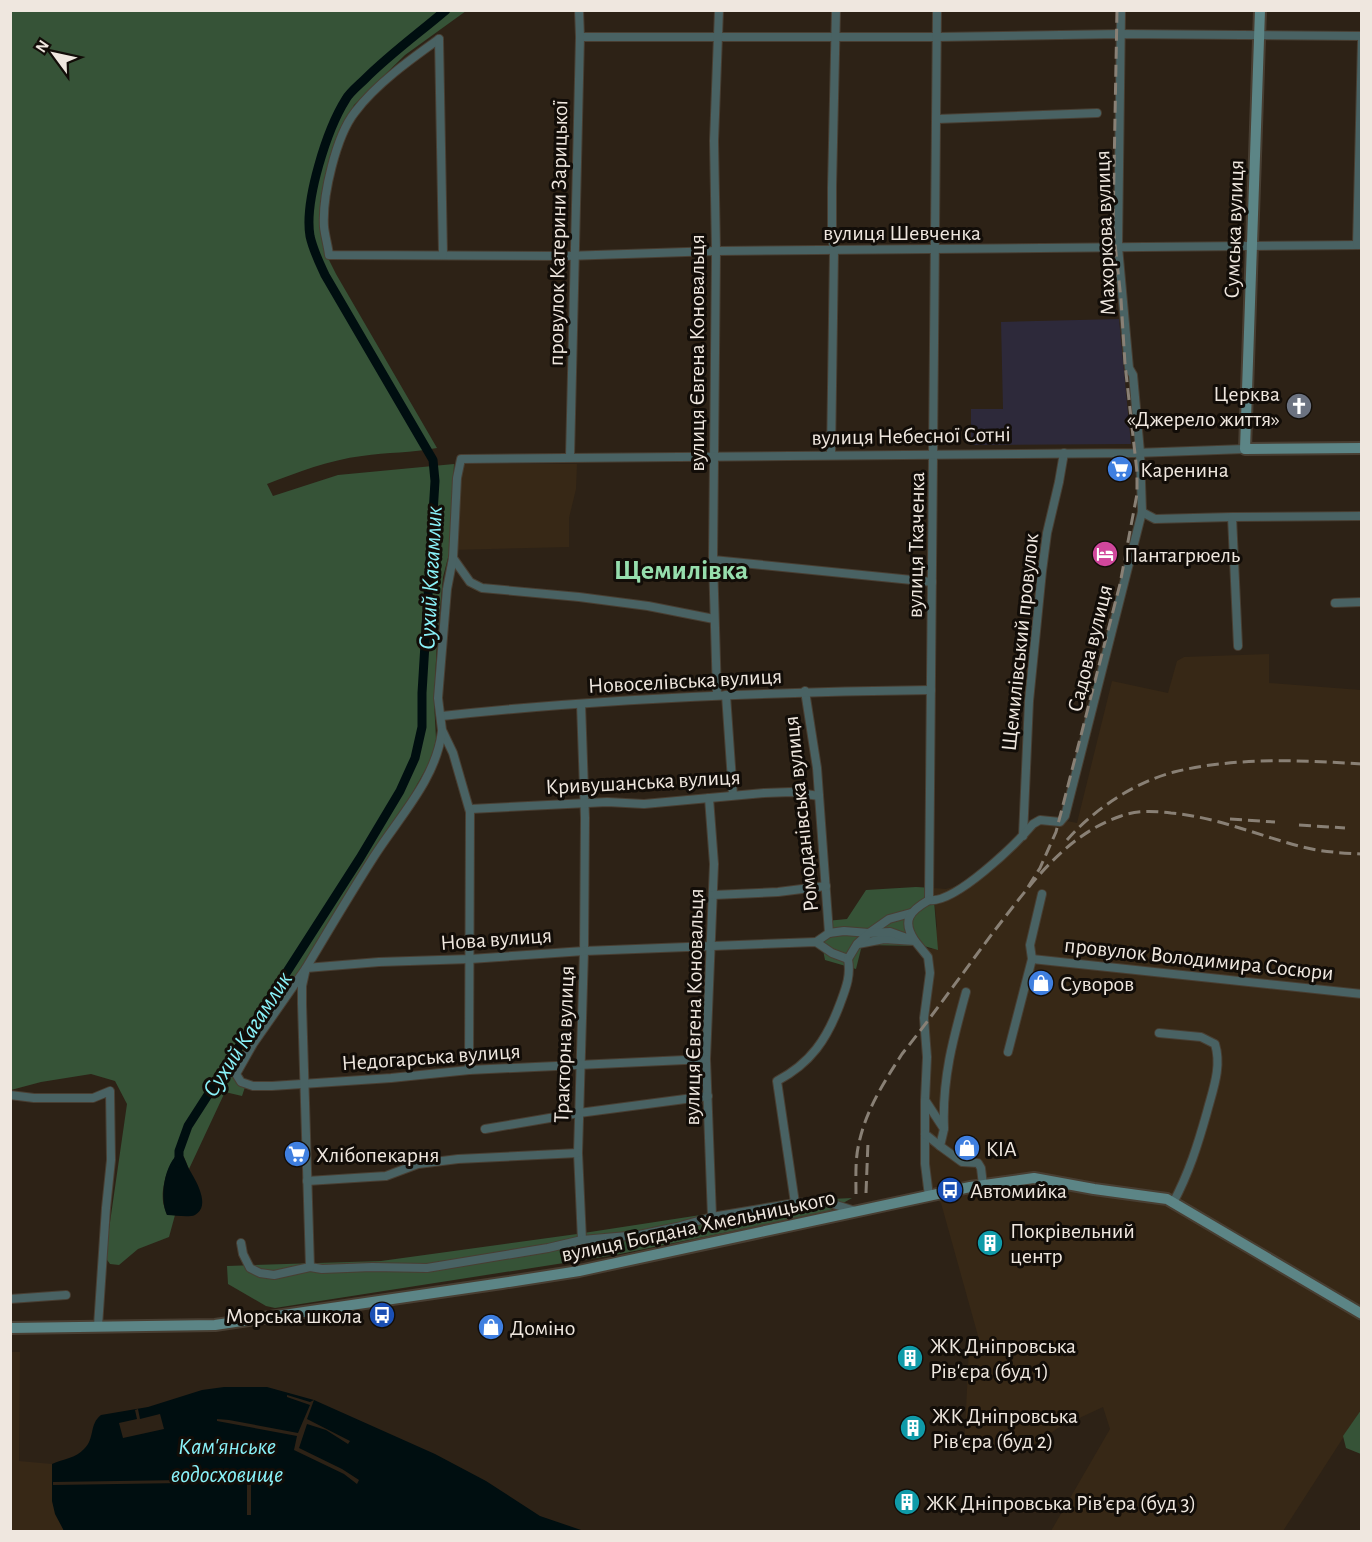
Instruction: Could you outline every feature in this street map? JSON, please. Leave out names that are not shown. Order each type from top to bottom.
[{"type":"main road","name":"Сумська вулиця","points":[[1245,449],[1260,10]]},
{"type":"main road","name":"вулиця Небесної Сотні","points":[[1245,449],[1362,448]]},
{"type":"main road","name":"вулиця Богдана Хмельницького","points":[[10,1328],[215,1325],[502,1283],[579,1271],[929,1196],[1034,1178],[1167,1199],[1362,1314]]},
{"type":"street","name":"провулок Катерини Зарицької","points":[[570,458],[579,10]]},
{"type":"street","name":"вулиця Євгена Коновальця","points":[[717,695],[713,560],[716,251],[714,141],[719,10]]},
{"type":"street","points":[[831,455],[834,250],[832,187],[836,10]]},
{"type":"street","name":"вулиця Ткаченка","points":[[929,900],[937,10]]},
{"type":"street","name":"Махоркова вулиця","points":[[1121,10],[1118,247],[1129,368],[1133,375],[1140,452]]},
{"type":"street","points":[[580,37],[937,37],[1120,34],[1362,36]]},
{"type":"street","name":"вулиця Шевченка","points":[[443,255],[439,39],[383,84],[354,112],[337,146],[327,190],[324,226],[329,255],[574,256],[716,251],[1359,245]]},
{"type":"street","points":[[1359,245],[1362,41]]},
{"type":"street","points":[[937,119],[1096,113]]},
{"type":"street","name":"вулиця Небесної Сотні","points":[[453,558],[457,478],[461,459],[1245,449]]},
{"type":"street","name":"Садова вулиця","points":[[1023,836],[1040,820],[1060,822],[1065,816],[1142,512],[1140,452]]},
{"type":"street","name":"Щемилівський провулок","points":[[1023,836],[1029,701],[1042,571],[1047,533],[1064,453]]},
{"type":"street","points":[[1142,512],[1155,519],[1362,516]]},
{"type":"street","points":[[1232,517],[1239,646]]},
{"type":"street","points":[[453,558],[470,582],[482,588],[648,606],[714,619]]},
{"type":"street","points":[[310,1267],[302,986],[306,968],[371,860],[424,784],[440,747],[442,716],[438,698],[440,668],[447,589],[453,558]]},
{"type":"street","points":[[713,560],[933,582]]},
{"type":"street","points":[[1335,603],[1362,602]]},
{"type":"street","name":"Новоселівська вулиця","points":[[442,716],[509,708],[726,694],[931,690]]},
{"type":"street","name":"Ромоданівська вулиця","points":[[806,691],[819,796],[829,933]]},
{"type":"street","points":[[726,694],[733,795]]},
{"type":"street","name":"Тракторна вулиця","points":[[581,704],[585,804],[584,951],[578,1152],[582,1240]]},
{"type":"street","points":[[442,730],[453,753],[470,809],[469,1070]]},
{"type":"street","name":"Кривушанська вулиця","points":[[470,809],[607,802],[644,804],[792,792],[819,796]]},
{"type":"street","name":"вулиця Євгена Коновальця","points":[[709,798],[714,864],[706,1059],[712,1217]]},
{"type":"street","points":[[795,1203],[777,1081],[792,1073],[815,1052],[831,1029],[850,973],[848,959],[857,944],[889,919],[911,913],[929,900],[937,901],[970,882],[999,860],[1023,836]]},
{"type":"street","points":[[713,895],[778,892],[826,886]]},
{"type":"street","points":[[1008,1052],[1032,959],[1030,945],[1042,894]]},
{"type":"street","points":[[911,913],[908,919],[910,934],[928,957],[930,974],[924,1018],[927,1057],[926,1179],[929,1196]]},
{"type":"street","points":[[848,959],[832,953],[816,942],[829,933],[844,931],[890,932],[915,941]]},
{"type":"street","points":[[857,944],[884,939],[915,941]]},
{"type":"street","name":"Нова вулиця","points":[[306,968],[584,951],[816,942]]},
{"type":"street","name":"провулок Володимира Сосюри","points":[[1032,959],[1362,994]]},
{"type":"street","name":"Недогарська вулиця","points":[[306,968],[253,1044],[236,1074],[241,1082],[253,1086],[392,1078],[469,1070],[706,1059]]},
{"type":"street","points":[[940,1146],[944,1129],[944,1078],[966,992]]},
{"type":"street","points":[[1160,1033],[1201,1037],[1215,1044],[1218,1055],[1218,1072],[1198,1145],[1187,1177],[1173,1203]]},
{"type":"street","points":[[10,1095],[34,1098],[93,1098],[110,1091],[111,1160],[98,1326]]},
{"type":"street","points":[[485,1129],[579,1113],[708,1096]]},
{"type":"street","points":[[925,1100],[944,1129]]},
{"type":"street","points":[[925,1134],[962,1162],[978,1163],[981,1168],[983,1185]]},
{"type":"street","points":[[307,1181],[386,1176],[418,1164],[458,1159],[578,1152]]},
{"type":"street","points":[[241,1243],[243,1254],[250,1268],[260,1273],[274,1275],[310,1267],[322,1269],[427,1268],[548,1248],[582,1240],[639,1235],[712,1217],[795,1203],[827,1202],[857,1211]]},
{"type":"street","points":[[10,1299],[66,1295]]},
{"type":"shaded area","points":[[1119,319],[1131,444],[971,445],[971,409],[1003,409],[1001,322]]},
{"type":"shaded area","points":[[454,464],[577,464],[576,489],[569,518],[569,547],[450,550]]},
{"type":"shaded area","points":[[1269,654],[1269,683],[1361,690],[1362,1313],[1359,1321],[1362,1323],[1361,1410],[1283,1531],[1051,1531],[1110,1429],[1103,1407],[1058,1428],[1035,1444],[964,1451],[969,1348],[980,1343],[941,1203],[922,1186],[924,1066],[920,1023],[926,976],[923,954],[917,946],[932,949],[937,926],[933,888],[946,889],[962,884],[1021,836],[1034,817],[1042,816],[1077,823],[1112,681],[1168,693],[1177,661],[1184,657]]},
{"type":"shaded area","points":[[11,1352],[20,1352],[19,1461],[52,1464],[52,1501],[64,1531],[11,1532]]},
{"type":"green space","points":[[124,10],[128,12],[466,11],[405,55],[354,105],[333,151],[323,200],[320,229],[324,250],[336,274],[437,448],[338,460],[267,484],[273,496],[338,475],[454,464],[450,550],[443,577],[437,641],[434,701],[436,739],[432,758],[331,922],[232,1074],[236,1081],[245,1087],[242,1096],[225,1092],[189,1169],[180,1152],[172,1161],[163,1189],[163,1204],[167,1215],[175,1215],[169,1237],[138,1249],[119,1265],[110,1264],[105,1257],[127,1104],[115,1081],[91,1074],[41,1082],[11,1090],[11,11]]},
{"type":"green space","points":[[933,888],[938,950],[924,946],[862,945],[856,969],[825,960],[823,950],[826,921],[847,919],[866,890]]},
{"type":"green space","points":[[852,1198],[827,1212],[615,1255],[275,1308],[266,1306],[228,1284],[227,1266],[381,1261],[791,1201]]},
{"type":"green space","points":[[1361,1410],[1361,1454],[1346,1448],[1343,1436]]},
{"type":"water","points":[[180,1152],[201,1192],[200,1211],[192,1216],[167,1215],[163,1200],[167,1173]]},
{"type":"water","name":"Кам'янське водосховище","points":[[224,1387],[267,1387],[314,1400],[435,1454],[486,1481],[540,1516],[584,1531],[64,1531],[55,1514],[52,1501],[52,1464],[84,1449],[101,1415],[148,1407],[202,1390]]},
{"type":"pier","points":[[287,1395],[310,1402],[314,1400],[307,1419],[350,1441],[348,1444],[326,1430],[307,1424],[299,1448],[342,1469],[359,1480],[357,1484],[344,1474],[294,1450],[297,1436],[217,1421],[217,1419],[229,1420],[298,1433],[310,1405],[287,1397]]},
{"type":"pier","points":[[138,1409],[140,1419],[160,1414],[164,1429],[123,1438],[119,1423],[137,1419],[135,1410]]},
{"type":"pier","points":[[251,1479],[251,1515],[247,1515],[247,1482],[53,1485],[53,1482]]},
{"type":"waterway","name":"Сухий Кагамлик","points":[[179,1163],[179,1151],[188,1126],[360,858],[400,791],[415,758],[422,727],[435,481],[433,460],[325,275],[311,241],[309,221],[314,185],[325,146],[346,99],[384,61],[446,10]]},
{"type":"railway","points":[[1028,887],[1040,868],[1056,832],[1120,584],[1137,494],[1137,472],[1113,226],[1117,10]]},
{"type":"railway","points":[[1067,840],[1089,818],[1116,798],[1144,783],[1174,772],[1244,762],[1362,764]]},
{"type":"railway","points":[[856,1194],[857,1155],[862,1131],[876,1097],[895,1065],[1035,879],[1050,863],[1083,836],[1127,814],[1158,812],[1205,818],[1310,849],[1362,854]]},
{"type":"railway","points":[[1230,819],[1275,822]]},
{"type":"railway","points":[[1299,825],[1345,828]]},
{"type":"railway","points":[[866,1193],[868,1142]]},
{"type":"place","name":"Церква «Джерело життя»","points":[[1299,406]]},
{"type":"place","name":"Каренина","points":[[1120,469]]},
{"type":"place","name":"Пантагрюель","points":[[1105,554]]},
{"type":"place","name":"Суворов","points":[[1041,983]]},
{"type":"place","name":"KIA","points":[[967,1148]]},
{"type":"place","name":"Хлібопекарня","points":[[297,1154]]},
{"type":"place","name":"Автомийка","points":[[950,1190]]},
{"type":"place","name":"Покрівельний центр","points":[[990,1243]]},
{"type":"place","name":"Морська школа","points":[[382,1315]]},
{"type":"place","name":"Доміно","points":[[491,1327]]},
{"type":"place","name":"ЖК Дніпровська Рів'єра (буд 1)","points":[[910,1358]]},
{"type":"place","name":"ЖК Дніпровська Рів'єра (буд 2)","points":[[913,1428]]},
{"type":"place","name":"ЖК Дніпровська Рів'єра (буд 3)","points":[[907,1502]]},
{"type":"district","name":"Щемилівка","points":[[681,569]]}]
